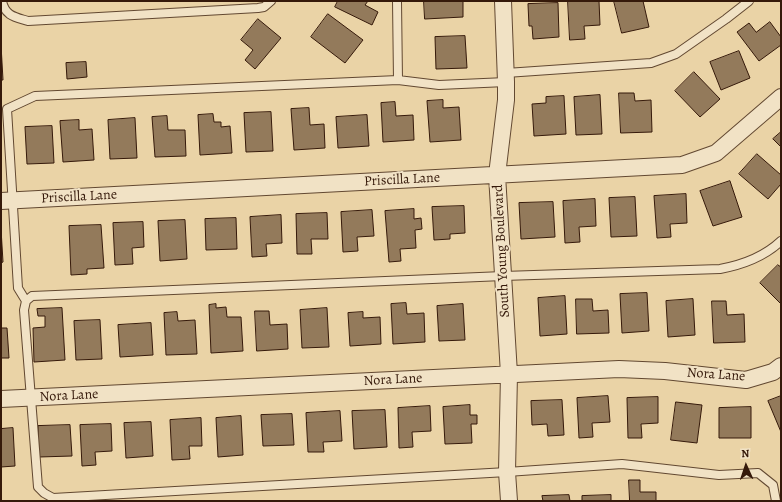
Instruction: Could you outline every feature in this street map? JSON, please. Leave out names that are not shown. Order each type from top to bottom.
[{"type":"street","name":"South Young Boulevard","points":[[503,1],[506,100],[497,175],[509,374],[507,472],[509,501]]},
{"type":"street","name":"Priscilla Lane","points":[[7,201],[682,165],[716,153],[781,97]]},
{"type":"street","name":"Nora Lane","points":[[1,399],[619,369],[666,371],[746,380],[773,372],[781,366]]},
{"type":"lane","points":[[2,1],[3,8],[7,13],[14,17],[28,21],[258,8],[264,7],[271,1]]},
{"type":"lane","points":[[397,1],[398,80]]},
{"type":"lane","points":[[26,301],[18,288],[7,201],[7,109],[35,96],[398,80],[439,85],[651,63],[676,54],[749,1]]},
{"type":"lane","points":[[776,501],[773,485],[758,473],[719,475],[622,464],[53,498],[44,493],[38,487],[24,310],[26,301],[32,296],[503,276],[720,270],[736,266],[756,258],[781,241]]},
{"type":"building","points":[[338,1],[368,1],[365,5],[378,12],[372,25],[335,7]]},
{"type":"building","points":[[424,1],[463,1],[463,17],[425,19]]},
{"type":"building","points":[[568,1],[599,1],[600,25],[584,26],[585,39],[570,40]]},
{"type":"building","points":[[614,1],[643,1],[649,27],[622,33]]},
{"type":"building","points":[[558,3],[559,37],[533,39],[532,26],[529,26],[528,4]]},
{"type":"building","points":[[328,14],[363,40],[345,63],[311,37]]},
{"type":"building","points":[[258,19],[281,38],[255,69],[245,60],[253,50],[241,40]]},
{"type":"building","points":[[770,22],[781,37],[781,45],[759,61],[737,32],[749,23],[756,32]]},
{"type":"building","points":[[465,36],[467,68],[436,69],[435,37]]},
{"type":"building","points":[[1,45],[3,80],[1,80]]},
{"type":"building","points":[[739,51],[750,78],[721,90],[710,62]]},
{"type":"building","points":[[86,62],[87,77],[67,79],[66,63]]},
{"type":"building","points":[[694,72],[720,99],[700,117],[675,91]]},
{"type":"building","points":[[619,93],[634,93],[635,101],[651,100],[652,132],[621,133]]},
{"type":"building","points":[[600,95],[602,134],[576,135],[574,97]]},
{"type":"building","points":[[564,96],[566,134],[534,136],[532,104],[546,103],[546,97]]},
{"type":"building","points":[[443,100],[443,108],[459,107],[461,140],[430,142],[427,101]]},
{"type":"building","points":[[395,102],[396,116],[413,115],[414,140],[383,142],[381,103]]},
{"type":"building","points":[[309,108],[310,125],[324,124],[325,148],[294,150],[291,109]]},
{"type":"building","points":[[271,112],[273,151],[246,152],[244,113]]},
{"type":"building","points":[[213,114],[214,122],[221,122],[221,127],[230,126],[232,153],[200,155],[198,115]]},
{"type":"building","points":[[367,115],[369,146],[338,148],[336,117]]},
{"type":"building","points":[[167,116],[168,130],[185,130],[186,156],[155,157],[152,117]]},
{"type":"building","points":[[135,118],[137,158],[110,159],[108,120]]},
{"type":"building","points":[[79,120],[79,130],[92,129],[94,160],[63,162],[60,121]]},
{"type":"building","points":[[52,126],[54,163],[27,164],[25,127]]},
{"type":"building","points":[[781,132],[781,147],[773,139]]},
{"type":"building","points":[[757,154],[781,175],[781,184],[768,199],[739,174]]},
{"type":"building","points":[[730,181],[742,217],[713,226],[700,191]]},
{"type":"building","points":[[686,194],[687,223],[670,224],[671,237],[657,238],[654,196]]},
{"type":"building","points":[[635,197],[637,236],[611,237],[609,198]]},
{"type":"building","points":[[595,199],[596,226],[579,227],[580,242],[565,243],[563,201]]},
{"type":"building","points":[[553,202],[555,237],[521,239],[519,203]]},
{"type":"building","points":[[464,206],[465,233],[450,234],[450,239],[434,240],[432,207]]},
{"type":"building","points":[[414,209],[414,219],[421,218],[422,229],[415,230],[416,248],[400,249],[401,261],[389,262],[385,211]]},
{"type":"building","points":[[372,210],[374,236],[357,237],[358,251],[343,252],[341,212]]},
{"type":"building","points":[[327,213],[328,239],[311,239],[312,254],[297,254],[296,214]]},
{"type":"building","points":[[281,215],[282,243],[266,244],[267,256],[252,257],[250,217]]},
{"type":"building","points":[[236,218],[237,249],[206,250],[205,219]]},
{"type":"building","points":[[185,220],[187,259],[160,261],[158,221]]},
{"type":"building","points":[[143,222],[144,247],[132,248],[133,264],[115,265],[113,223]]},
{"type":"building","points":[[101,225],[104,268],[87,269],[87,274],[71,275],[69,226]]},
{"type":"building","points":[[1,229],[3,262],[1,263]]},
{"type":"building","points":[[778,265],[781,267],[781,304],[760,283]]},
{"type":"building","points":[[647,293],[649,331],[622,333],[620,294]]},
{"type":"building","points":[[565,296],[567,334],[540,336],[538,298]]},
{"type":"building","points":[[576,299],[592,299],[593,311],[608,310],[609,333],[577,334]]},
{"type":"building","points":[[693,299],[695,335],[668,337],[666,301]]},
{"type":"building","points":[[712,301],[726,301],[727,315],[744,314],[745,342],[714,343]]},
{"type":"building","points":[[406,303],[407,314],[424,313],[425,342],[393,344],[391,304]]},
{"type":"building","points":[[216,304],[216,308],[226,307],[227,317],[241,317],[243,351],[211,353],[209,305]]},
{"type":"building","points":[[463,304],[465,340],[439,341],[437,306]]},
{"type":"building","points":[[62,308],[65,360],[34,362],[33,328],[45,327],[45,316],[38,316],[37,309]]},
{"type":"building","points":[[327,308],[329,347],[302,348],[300,310]]},
{"type":"building","points":[[255,311],[269,311],[270,325],[287,324],[288,349],[257,351]]},
{"type":"building","points":[[177,312],[178,321],[195,320],[197,354],[166,355],[164,313]]},
{"type":"building","points":[[363,312],[363,318],[380,317],[381,344],[350,346],[348,313]]},
{"type":"building","points":[[100,320],[102,359],[76,360],[74,321]]},
{"type":"building","points":[[151,323],[153,355],[120,357],[118,325]]},
{"type":"building","points":[[1,328],[7,328],[9,358],[1,358]]},
{"type":"building","points":[[608,396],[610,422],[592,423],[593,437],[579,438],[577,398]]},
{"type":"building","points":[[781,396],[781,432],[768,401]]},
{"type":"building","points":[[658,397],[658,423],[641,424],[642,438],[628,438],[627,398]]},
{"type":"building","points":[[562,400],[564,435],[548,436],[547,424],[532,425],[531,401]]},
{"type":"building","points":[[676,402],[702,405],[697,443],[671,440]]},
{"type":"building","points":[[470,405],[470,415],[477,415],[477,424],[471,424],[472,443],[445,444],[443,407]]},
{"type":"building","points":[[430,406],[431,431],[412,432],[413,447],[399,448],[398,408]]},
{"type":"building","points":[[751,407],[751,438],[719,438],[719,408]]},
{"type":"building","points":[[385,410],[387,447],[354,449],[352,411]]},
{"type":"building","points":[[340,411],[342,441],[323,442],[324,452],[308,452],[306,413]]},
{"type":"building","points":[[292,414],[294,445],[263,446],[261,415]]},
{"type":"building","points":[[241,416],[243,455],[218,457],[216,418]]},
{"type":"building","points":[[201,418],[202,446],[189,446],[190,459],[172,460],[170,420]]},
{"type":"building","points":[[151,422],[153,456],[126,458],[124,423]]},
{"type":"building","points":[[111,424],[112,451],[95,452],[96,465],[82,466],[80,425]]},
{"type":"building","points":[[70,425],[72,456],[39,457],[38,426]]},
{"type":"building","points":[[13,428],[15,466],[1,467],[1,429]]},
{"type":"building","points":[[629,480],[640,480],[640,492],[656,492],[656,501],[630,501]]},
{"type":"building","points":[[569,495],[570,501],[543,501],[542,496]]},
{"type":"building","points":[[611,495],[611,501],[582,501],[582,496]]}]
